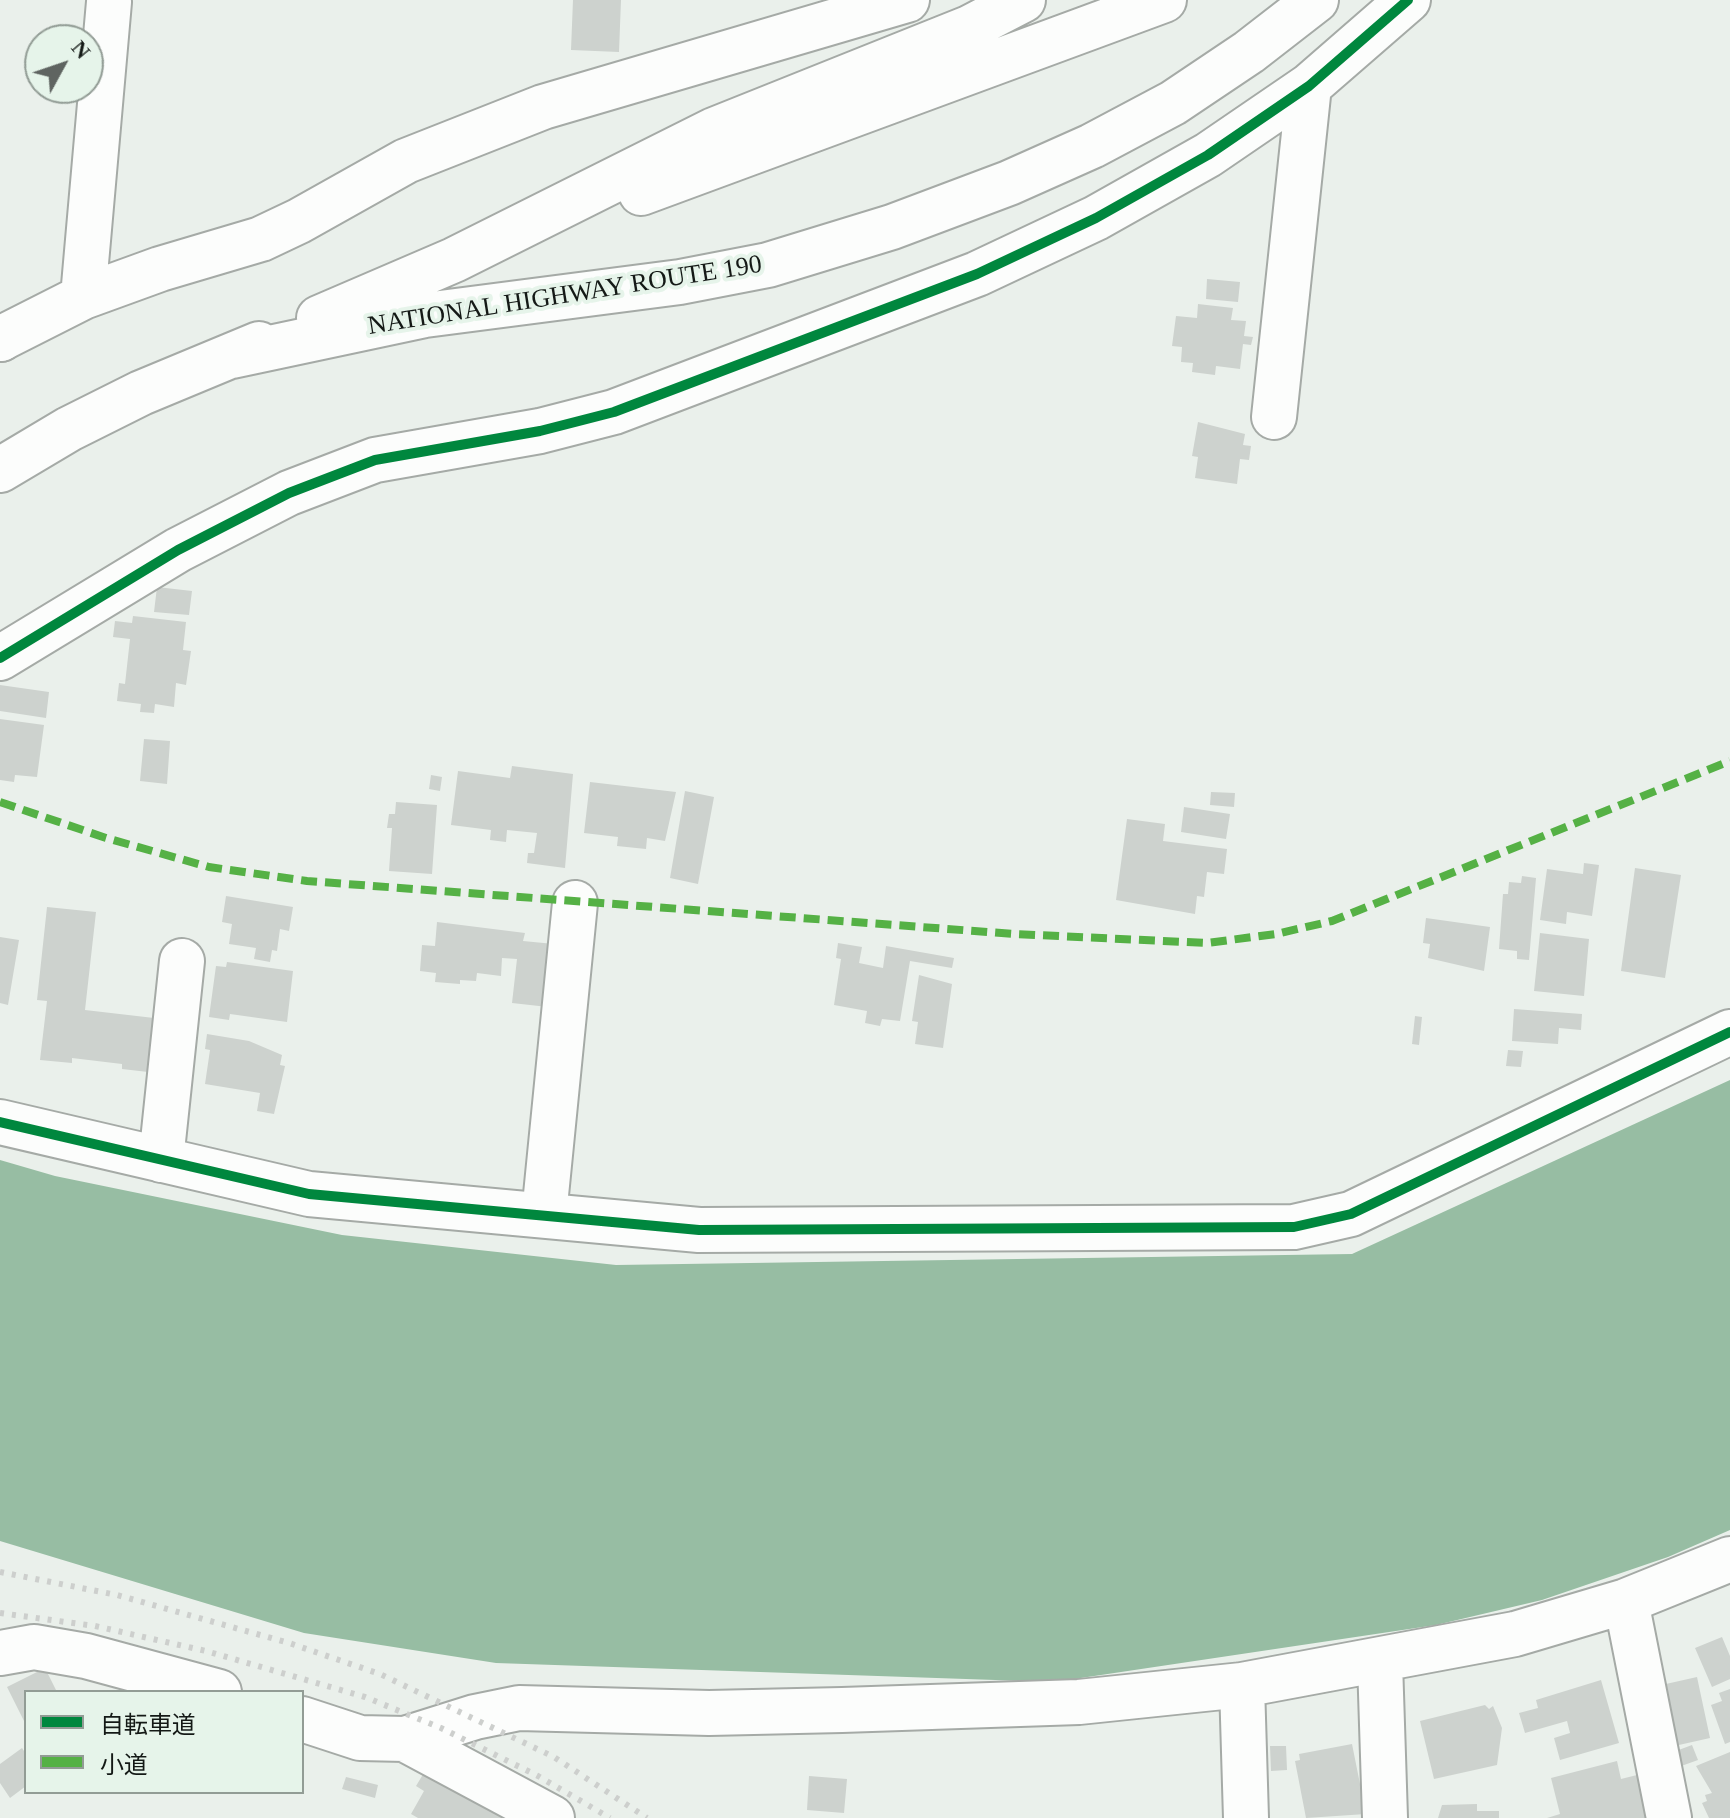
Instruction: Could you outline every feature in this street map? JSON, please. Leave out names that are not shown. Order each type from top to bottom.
[{"type":"main road","points":[[0,339],[83,297],[160,269],[261,239],[406,161],[543,107],[907,0]]},
{"type":"main road","name":"NATIONAL HIGHWAY ROUTE 190","points":[[0,470],[69,429],[141,393],[454,260],[714,130],[969,28],[1023,0]]},
{"type":"main road","points":[[454,260],[1164,0]]},
{"type":"main road","name":"NATIONAL HIGHWAY ROUTE 190","points":[[232,356],[425,315],[680,282],[768,265],[892,227],[1009,183],[1159,110],[1249,52],[1316,0]]},
{"type":"main road","points":[[0,658],[178,550],[289,493],[375,460],[540,431],[614,412],[977,274],[1096,218],[1208,155],[1309,86],[1408,0]]},
{"type":"main road","points":[[83,297],[109,2]]},
{"type":"main road","points":[[1274,417],[1309,86]]},
{"type":"main road","points":[[544,1215],[575,903]]},
{"type":"main road","points":[[161,1160],[182,961]]},
{"type":"main road","points":[[0,1122],[309,1194],[699,1230],[1294,1227],[1351,1214],[1730,1032]]},
{"type":"main road","points":[[304,1720],[360,1738],[405,1739],[475,1717],[519,1708],[709,1713],[842,1710],[1079,1702],[1242,1685],[1380,1662],[1515,1634],[1626,1601],[1730,1559]]},
{"type":"main road","points":[[1626,1601],[1669,1818]]},
{"type":"main road","points":[[0,1653],[34,1647],[86,1656],[212,1690]]},
{"type":"main road","points":[[1380,1662],[1385,1818]]},
{"type":"main road","points":[[1242,1685],[1246,1818]]},
{"type":"main road","points":[[405,1739],[552,1818]]},
{"type":"shaded area","points":[[1730,1080],[1730,1530],[1668,1557],[1542,1600],[1436,1625],[1054,1682],[496,1663],[304,1633],[0,1541],[0,1160],[55,1176],[342,1235],[616,1265],[1352,1254]]},
{"type":"building","points":[[573,0],[621,0],[619,52],[571,50]]},
{"type":"building","points":[[1207,279],[1240,282],[1238,302],[1206,299]]},
{"type":"building","points":[[1198,304],[1233,308],[1231,320],[1246,321],[1244,336],[1253,337],[1251,345],[1243,344],[1240,369],[1216,366],[1215,375],[1192,372],[1193,363],[1181,362],[1182,347],[1172,346],[1176,316],[1197,318]]},
{"type":"building","points":[[1198,422],[1245,434],[1243,445],[1251,446],[1249,460],[1240,459],[1237,484],[1195,478],[1198,457],[1192,456]]},
{"type":"building","points":[[157,587],[192,591],[189,615],[154,612]]},
{"type":"building","points":[[133,616],[186,622],[183,650],[191,651],[186,685],[176,683],[174,707],[155,704],[154,713],[140,712],[141,704],[117,701],[119,683],[125,684],[130,639],[113,637],[115,621],[132,623]]},
{"type":"building","points":[[0,685],[49,692],[46,718],[0,711]]},
{"type":"building","points":[[0,719],[44,725],[37,777],[15,775],[14,782],[0,780]]},
{"type":"building","points":[[144,739],[170,741],[167,784],[140,781]]},
{"type":"building","points":[[512,766],[573,774],[565,868],[527,863],[528,853],[534,853],[537,833],[507,830],[506,842],[490,840],[491,830],[451,825],[458,771],[510,778]]},
{"type":"building","points":[[431,775],[442,777],[440,791],[429,789]]},
{"type":"building","points":[[590,782],[676,792],[665,841],[647,838],[646,849],[617,846],[618,837],[584,833]]},
{"type":"building","points":[[685,791],[714,797],[698,884],[670,878]]},
{"type":"building","points":[[1211,792],[1235,793],[1234,807],[1210,805]]},
{"type":"building","points":[[396,802],[437,805],[432,874],[389,871],[392,828],[387,828],[389,814],[395,814]]},
{"type":"building","points":[[1184,807],[1230,814],[1226,839],[1181,832]]},
{"type":"building","points":[[1127,819],[1165,824],[1163,841],[1227,849],[1224,874],[1207,872],[1204,897],[1197,896],[1195,914],[1116,900]]},
{"type":"building","points":[[1584,863],[1599,865],[1592,916],[1567,912],[1566,924],[1540,920],[1547,869],[1583,874]]},
{"type":"building","points":[[1635,868],[1681,875],[1665,978],[1621,971]]},
{"type":"building","points":[[1522,876],[1536,878],[1529,960],[1517,959],[1517,951],[1499,949],[1503,894],[1508,894],[1509,882],[1521,883]]},
{"type":"building","points":[[226,896],[293,907],[289,931],[280,929],[277,951],[272,950],[270,962],[254,959],[256,948],[229,944],[232,924],[222,922]]},
{"type":"building","points":[[47,907],[96,912],[85,1010],[154,1018],[148,1072],[122,1069],[122,1064],[72,1058],[72,1063],[40,1060],[47,1001],[37,1000]]},
{"type":"building","points":[[1426,918],[1490,927],[1484,971],[1428,958],[1430,944],[1423,943]]},
{"type":"building","points":[[437,922],[525,933],[523,941],[554,944],[548,1007],[512,1003],[517,959],[502,958],[501,976],[477,973],[476,981],[460,980],[460,984],[435,982],[436,973],[420,971],[422,945],[435,946]]},
{"type":"building","points":[[1540,933],[1589,939],[1584,996],[1534,991]]},
{"type":"building","points":[[0,937],[19,940],[8,1005],[0,1003]]},
{"type":"building","points":[[838,943],[862,947],[859,963],[883,968],[886,946],[954,958],[952,968],[910,961],[900,1021],[882,1019],[880,1026],[865,1023],[867,1011],[834,1005],[841,959],[836,958]]},
{"type":"building","points":[[227,962],[293,971],[287,1022],[230,1014],[229,1020],[209,1017],[216,966],[226,967]]},
{"type":"building","points":[[919,975],[952,984],[943,1048],[915,1044],[918,1022],[912,1021]]},
{"type":"building","points":[[1514,1009],[1582,1014],[1581,1030],[1559,1028],[1558,1044],[1512,1041]]},
{"type":"building","points":[[1415,1016],[1422,1017],[1419,1045],[1412,1044]]},
{"type":"building","points":[[207,1034],[249,1041],[282,1055],[280,1065],[285,1066],[274,1114],[257,1111],[260,1093],[205,1084],[210,1050],[205,1049]]},
{"type":"building","points":[[1508,1050],[1523,1051],[1521,1067],[1506,1066]]},
{"type":"building","points":[[1722,1637],[1730,1656],[1730,1679],[1712,1687],[1695,1648]]},
{"type":"building","points":[[45,1668],[56,1690],[24,1690],[24,1721],[7,1687]]},
{"type":"building","points":[[1697,1677],[1710,1738],[1670,1747],[1657,1686]]},
{"type":"building","points":[[1601,1680],[1619,1743],[1560,1760],[1554,1738],[1570,1733],[1567,1721],[1525,1733],[1519,1713],[1538,1708],[1536,1700]]},
{"type":"building","points":[[1730,1689],[1730,1742],[1725,1744],[1711,1705],[1722,1701],[1719,1693]]},
{"type":"building","points":[[1485,1705],[1489,1709],[1493,1706],[1502,1728],[1497,1765],[1434,1779],[1420,1721]]},
{"type":"building","points":[[1352,1744],[1366,1814],[1306,1818],[1295,1761],[1300,1760],[1299,1754]]},
{"type":"building","points":[[1692,1745],[1698,1760],[1673,1769],[1668,1754]]},
{"type":"building","points":[[1270,1746],[1286,1746],[1287,1770],[1271,1771]]},
{"type":"building","points":[[22,1748],[24,1751],[24,1788],[10,1798],[0,1783],[0,1764]]},
{"type":"building","points":[[1730,1752],[1730,1818],[1709,1818],[1702,1803],[1707,1801],[1705,1795],[1712,1793],[1696,1766]]},
{"type":"building","points":[[1617,1761],[1621,1779],[1641,1774],[1652,1818],[1547,1818],[1560,1814],[1551,1778]]},
{"type":"building","points":[[425,1771],[519,1818],[418,1818],[411,1814],[424,1791],[416,1786]]},
{"type":"building","points":[[809,1776],[847,1779],[844,1813],[807,1810]]},
{"type":"building","points":[[346,1777],[378,1785],[375,1798],[342,1789]]},
{"type":"building","points":[[1477,1804],[1477,1811],[1499,1811],[1499,1818],[1438,1818],[1442,1805]]},
{"type":"railway","points":[[0,1572],[117,1595],[289,1643],[380,1674],[554,1757],[647,1818]]},
{"type":"railway","points":[[0,1613],[95,1626],[206,1651],[365,1697],[441,1728],[538,1776],[610,1818]]},
{"type":"marked path","points":[[0,802],[106,838],[209,867],[307,881],[1015,934],[1207,943],[1276,934],[1332,921],[1730,761]]},
{"type":"cycle path","points":[[0,658],[178,550],[289,493],[375,460],[540,431],[614,412],[977,274],[1096,218],[1208,155],[1309,86],[1408,0]]},
{"type":"cycle path","points":[[0,1122],[309,1194],[699,1230],[1294,1227],[1351,1214],[1730,1032]]}]
